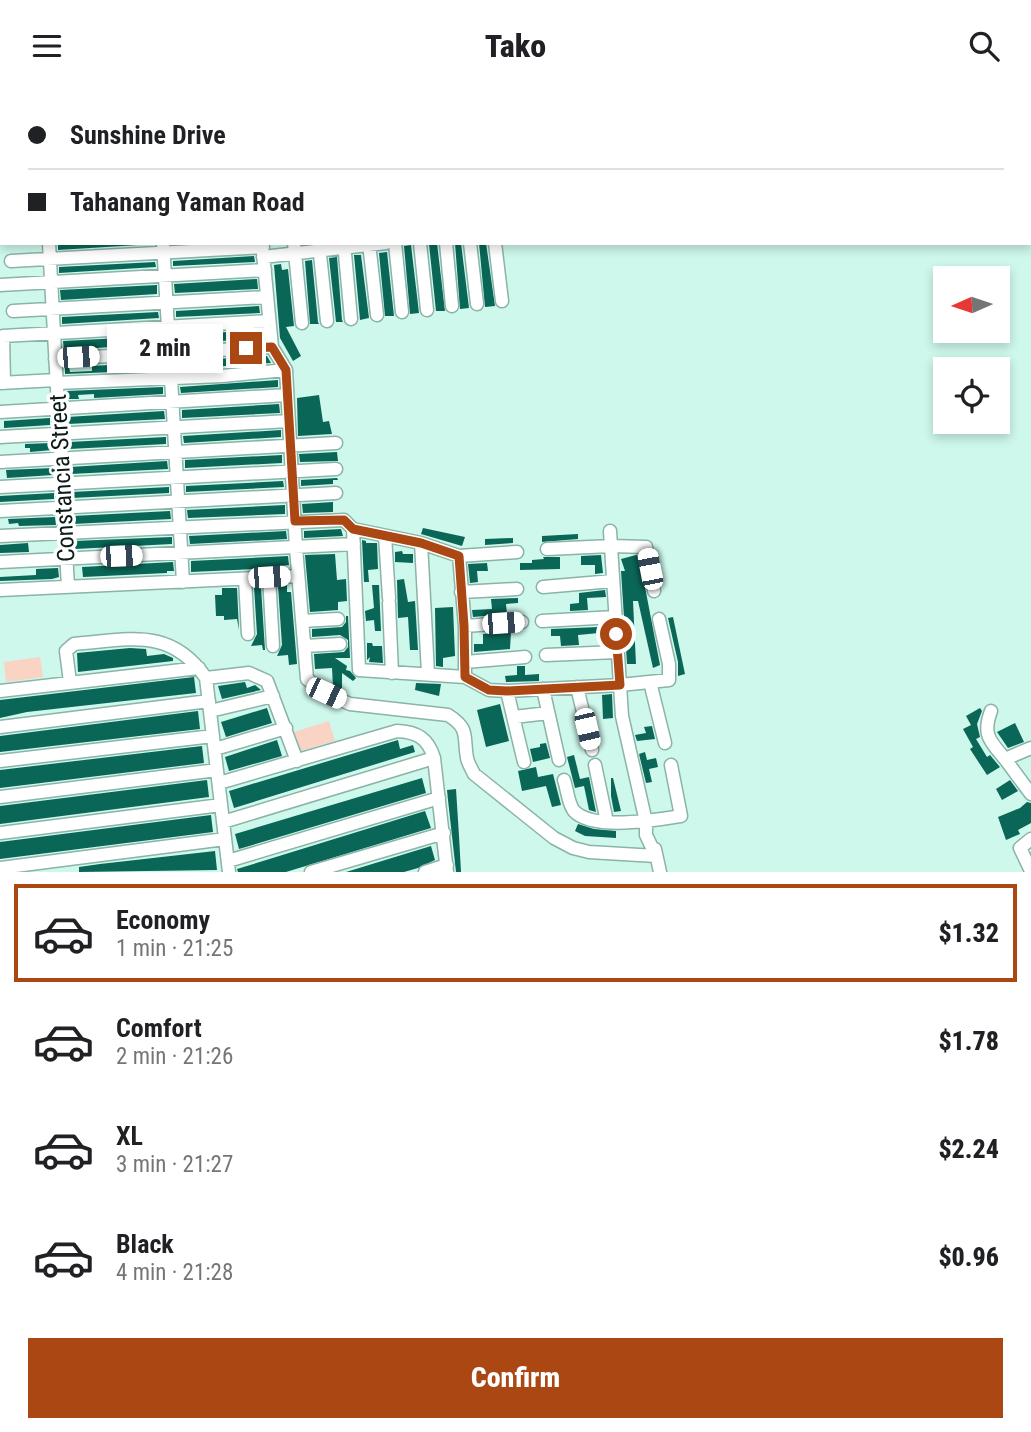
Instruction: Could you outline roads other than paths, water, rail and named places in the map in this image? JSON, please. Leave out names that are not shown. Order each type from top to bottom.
[{"type":"street","name":"Constancia Street","points":[[49,245],[68,587]]},
{"type":"street","points":[[0,285],[165,277],[295,248],[344,245],[351,319]]},
{"type":"street","points":[[369,245],[377,315]]},
{"type":"street","points":[[395,245],[402,311]]},
{"type":"street","points":[[420,245],[427,310]]},
{"type":"street","points":[[446,245],[452,306]]},
{"type":"street","points":[[470,245],[477,304]]},
{"type":"street","points":[[495,245],[502,301]]},
{"type":"street","points":[[319,247],[327,321]]},
{"type":"street","points":[[163,248],[183,582]]},
{"type":"street","points":[[10,261],[163,248],[263,254]]},
{"type":"street","points":[[295,248],[302,323]]},
{"type":"street","points":[[263,254],[272,347],[286,370],[307,679],[326,693],[350,704],[448,715],[460,723],[466,740],[467,759],[474,774],[554,838],[589,852],[656,856]]},
{"type":"street","points":[[13,311],[267,297]]},
{"type":"street","points":[[270,321],[3,336],[2,383],[170,379],[286,370]]},
{"type":"street","points":[[55,359],[272,347]]},
{"type":"street","points":[[0,412],[288,395]]},
{"type":"street","points":[[0,437],[289,421]]},
{"type":"street","points":[[0,462],[336,443]]},
{"type":"street","points":[[0,487],[336,469]]},
{"type":"street","points":[[0,512],[336,493]]},
{"type":"street","points":[[0,536],[344,520],[353,529],[421,543],[459,556],[517,552]]},
{"type":"street","points":[[353,529],[359,670],[465,677],[489,690],[507,691],[669,680],[669,664],[659,619]]},
{"type":"street","points":[[610,531],[617,652],[626,737],[646,822],[646,835],[660,872]]},
{"type":"street","points":[[385,536],[392,673]]},
{"type":"street","points":[[421,543],[428,673]]},
{"type":"street","points":[[0,562],[354,544]]},
{"type":"street","points":[[547,549],[646,547],[654,591]]},
{"type":"street","points":[[459,556],[465,677]]},
{"type":"street","points":[[0,590],[298,576]]},
{"type":"street","points":[[269,577],[273,646]]},
{"type":"street","points":[[245,579],[248,634]]},
{"type":"street","points":[[543,587],[613,581]]},
{"type":"street","points":[[461,592],[517,589]]},
{"type":"street","points":[[542,621],[615,617]]},
{"type":"street","points":[[302,621],[338,619]]},
{"type":"street","points":[[464,626],[522,622]]},
{"type":"street","points":[[70,682],[66,651],[74,644],[141,639],[164,642],[177,649],[202,673],[210,706],[229,867],[439,798]]},
{"type":"street","points":[[305,646],[340,645]]},
{"type":"street","points":[[546,655],[617,652]]},
{"type":"street","points":[[465,661],[525,657]]},
{"type":"street","points":[[0,691],[70,682],[202,673],[255,674],[267,681],[298,761]]},
{"type":"street","points":[[650,682],[665,743]]},
{"type":"street","points":[[577,687],[592,750]]},
{"type":"street","points":[[543,689],[559,760]]},
{"type":"street","points":[[507,691],[524,762]]},
{"type":"street","points":[[0,727],[210,706],[272,697]]},
{"type":"street","points":[[990,711],[986,730],[993,744],[1031,794]]},
{"type":"street","points":[[514,717],[548,713]]},
{"type":"street","points":[[0,761],[214,742],[286,728]]},
{"type":"street","points":[[0,797],[218,777],[298,761],[397,731],[412,731],[431,747],[444,833],[447,869],[425,872]]},
{"type":"street","points":[[1005,759],[1031,748]]},
{"type":"street","points":[[223,822],[434,758]]},
{"type":"street","points":[[595,765],[607,821]]},
{"type":"street","points":[[564,780],[575,811],[585,817],[607,821],[646,822],[681,816],[671,765]]},
{"type":"street","points":[[0,834],[221,805]]},
{"type":"street","points":[[311,872],[444,833]]},
{"type":"street","points":[[0,868],[225,839]]},
{"type":"street","points":[[1031,839],[1020,848],[1031,871]]}]
